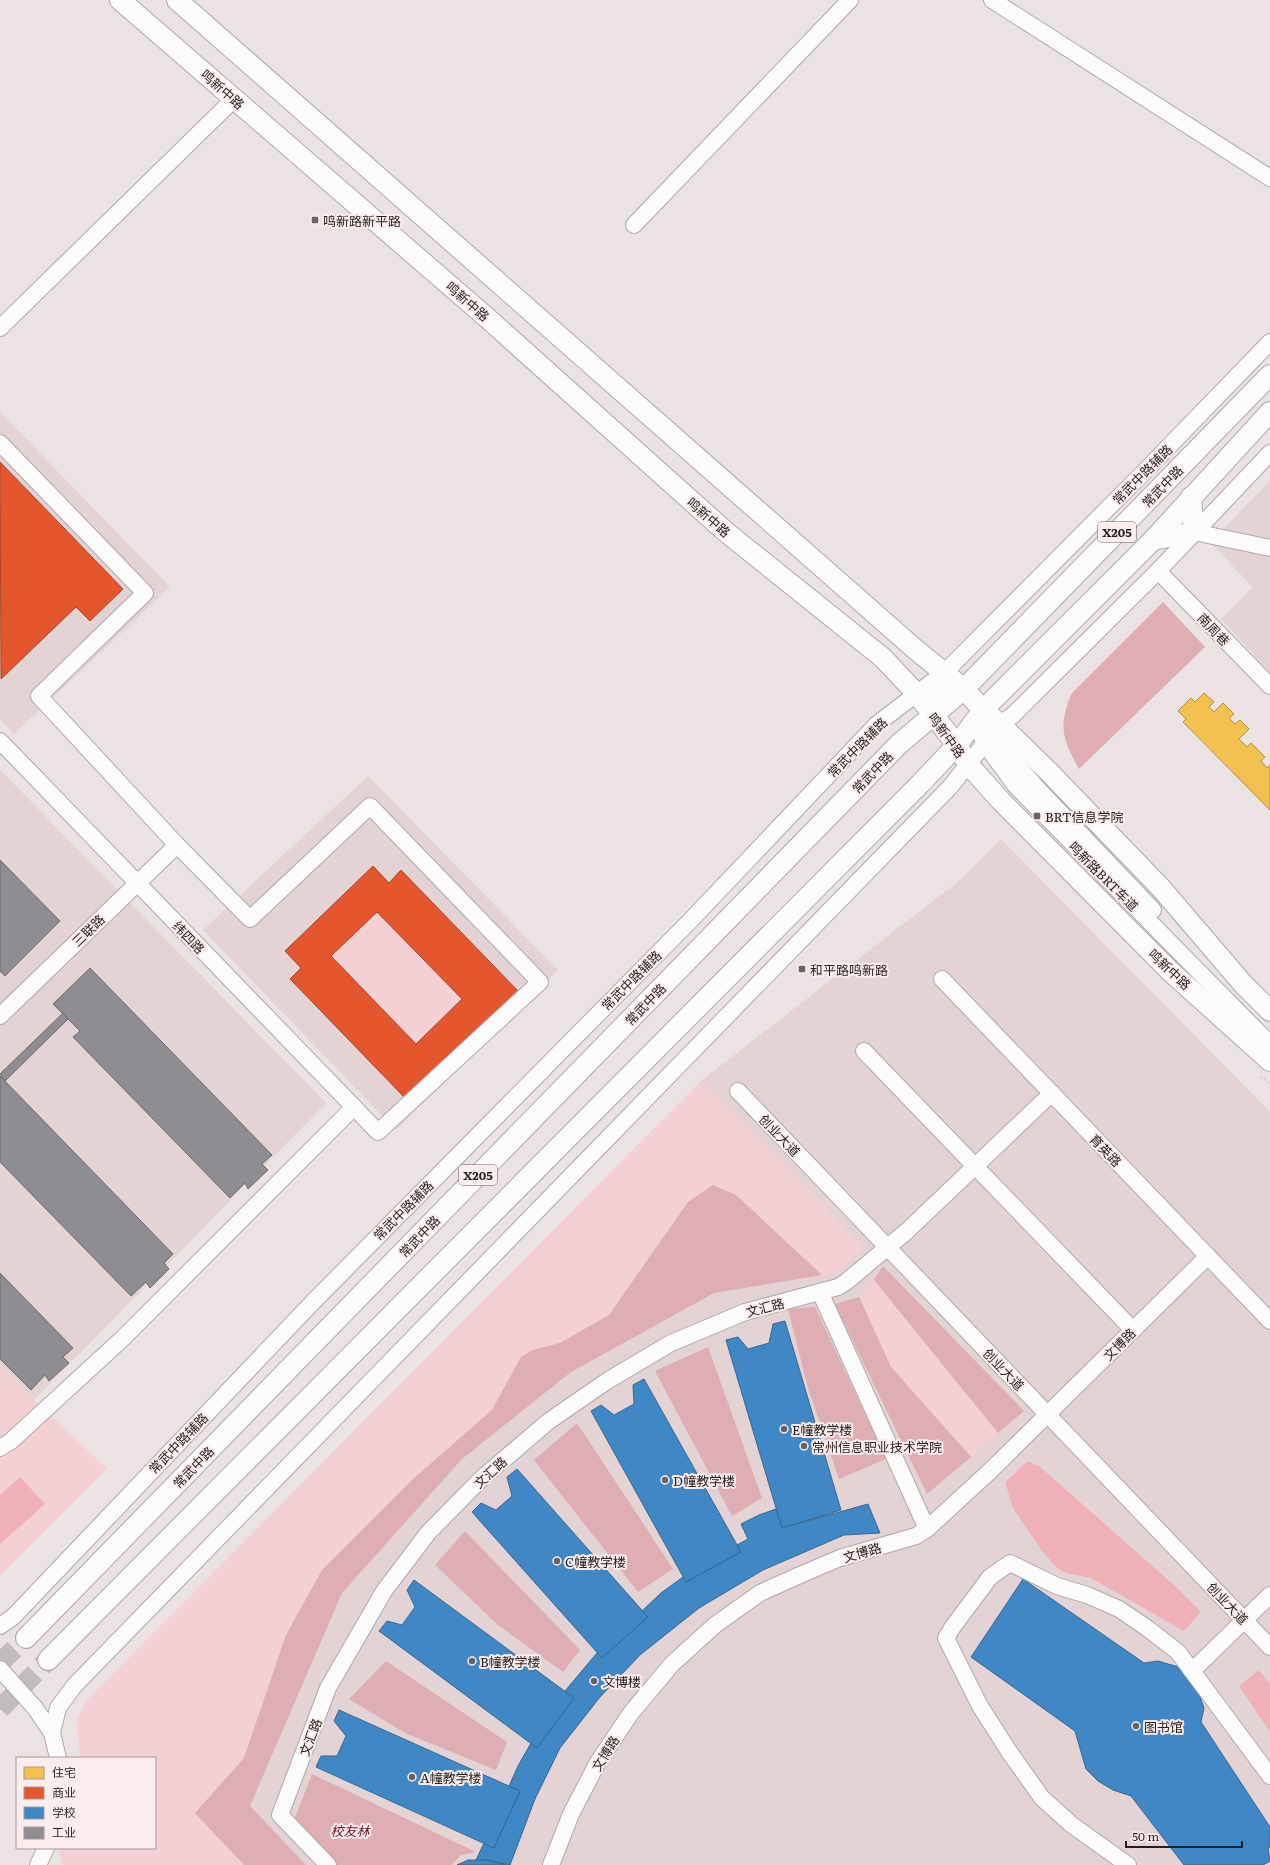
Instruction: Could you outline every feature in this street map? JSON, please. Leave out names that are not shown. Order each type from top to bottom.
[{"type":"main road","name":"鸣新中路","points":[[120,0],[485,316],[726,532],[883,658],[916,693],[956,745],[968,764],[1001,801],[1171,972],[1270,1061]]},
{"type":"main road","points":[[177,0],[915,649],[964,689],[979,716],[992,734],[1049,772],[1161,888],[1243,984],[1270,1011]]},
{"type":"main road","name":"常武中路","points":[[26,1638],[899,744],[964,689],[1270,375]]},
{"type":"main road","name":"X205","points":[[48,1660],[914,790],[956,745],[999,694],[1153,540],[1270,412]]},
{"type":"main road","points":[[1153,540],[1194,532],[1191,497]]},
{"type":"main road","points":[[916,693],[964,689]]},
{"type":"main road","points":[[992,734],[999,694]]},
{"type":"street","points":[[634,225],[850,0]]},
{"type":"street","points":[[992,0],[1270,178]]},
{"type":"street","points":[[0,328],[234,99]]},
{"type":"street","name":"常武中路辅路","points":[[0,1626],[13,1617],[313,1302],[689,922],[877,724],[945,672],[1143,473],[1270,342]]},
{"type":"street","points":[[0,443],[145,593],[39,696],[177,845]]},
{"type":"street","points":[[52,1733],[58,1708],[74,1686],[950,787],[992,734],[1158,571],[1270,453]]},
{"type":"street","points":[[1194,532],[1270,548]]},
{"type":"street","name":"南周巷","points":[[1158,571],[1270,686]]},
{"type":"street","name":"鸣新路BRT车道","points":[[992,734],[1037,788],[1270,1030]]},
{"type":"street","name":"鸣新路BRT车道","points":[[992,734],[1016,787],[1270,1044]]},
{"type":"street","name":"纬四路","points":[[0,741],[378,1132],[540,982],[370,806],[250,919],[177,845]]},
{"type":"street","name":"三联路","points":[[0,1016],[177,845]]},
{"type":"street","name":"育英路","points":[[942,979],[1270,1321]]},
{"type":"street","points":[[864,1051],[1133,1330]]},
{"type":"street","name":"创业大道","points":[[738,1091],[1270,1647]]},
{"type":"street","name":"文汇路","points":[[328,1865],[280,1815],[328,1688],[384,1591],[428,1533],[482,1478],[549,1421],[607,1381],[671,1343],[745,1312],[838,1287],[846,1282],[888,1248],[1052,1093]]},
{"type":"street","points":[[0,1448],[11,1441],[121,1340],[354,1107]]},
{"type":"street","name":"文博路","points":[[551,1865],[571,1814],[598,1762],[631,1713],[672,1664],[709,1630],[760,1593],[840,1558],[916,1536],[927,1529],[989,1472],[1208,1256]]},
{"type":"street","points":[[820,1292],[927,1529]]},
{"type":"street","points":[[1128,1865],[1072,1825],[1042,1798],[1010,1753],[980,1706],[946,1638],[990,1577],[1010,1563],[1057,1586],[1087,1595],[1119,1609],[1178,1652],[1270,1776]]},
{"type":"street","points":[[1192,1671],[1270,1596]]},
{"type":"street","points":[[0,1669],[35,1708],[52,1733],[58,1757]]},
{"type":"street","points":[[38,1865],[46,1849]]},
{"type":"shaded area","points":[[0,412],[170,587],[14,734],[0,719]]},
{"type":"shaded area","points":[[1270,481],[1270,672],[1221,619],[1253,587],[1210,542]]},
{"type":"shaded area","points":[[0,770],[326,1103],[34,1400],[0,1365]]},
{"type":"shaded area","points":[[368,776],[558,970],[396,1130],[203,930]]},
{"type":"shaded area","name":"常州信息职业技术学院","points":[[1001,839],[1270,1112],[1270,1865],[244,1865],[156,1772],[156,1757],[702,1080],[960,880]]},
{"type":"shaded area","points":[[377,912],[462,999],[416,1044],[331,956]]},
{"type":"shaded area","points":[[702,1080],[864,1248],[836,1274],[822,1275],[736,1195],[665,1235],[609,1315],[560,1343],[533,1350],[521,1357],[492,1410],[412,1480],[322,1570],[284,1639],[244,1758],[195,1813],[244,1865],[63,1865],[61,1862],[59,1849],[156,1849],[156,1757],[80,1757],[77,1719],[87,1700]]},
{"type":"shaded area","points":[[874,1280],[998,1433],[971,1457],[891,1367],[859,1297]]},
{"type":"shaded area","points":[[0,1365],[34,1400],[107,1469],[0,1576]]},
{"type":"shaded area","points":[[1028,1461],[1039,1466],[1174,1585],[1201,1612],[1184,1631],[1091,1578],[1066,1573],[1057,1568],[1042,1551],[1013,1508],[1005,1482]]},
{"type":"shaded area","points":[[20,1477],[45,1504],[0,1544],[0,1495]]},
{"type":"shaded area","points":[[1259,1670],[1270,1684],[1270,1732],[1239,1686]]},
{"type":"green space","points":[[1163,602],[1205,647],[1079,769],[1069,749],[1064,732],[1065,714],[1072,693]]},
{"type":"green space","points":[[713,1185],[736,1195],[822,1275],[714,1293],[571,1372],[462,1459],[342,1593],[250,1806],[306,1865],[244,1865],[195,1813],[244,1758],[286,1635],[322,1570],[412,1480],[492,1410],[521,1357],[533,1350],[560,1343],[609,1315],[688,1202]]},
{"type":"green space","points":[[883,1266],[1024,1411],[998,1433],[874,1280]]},
{"type":"green space","points":[[859,1297],[891,1367],[971,1457],[927,1494],[835,1304]]},
{"type":"green space","points":[[815,1307],[886,1459],[839,1479],[808,1388],[788,1309]]},
{"type":"green space","points":[[708,1347],[762,1498],[732,1516],[655,1371]]},
{"type":"green space","points":[[577,1423],[673,1569],[638,1592],[534,1460]]},
{"type":"green space","points":[[465,1531],[580,1650],[563,1672],[498,1625],[435,1565]]},
{"type":"green space","points":[[386,1661],[507,1742],[496,1770],[405,1733],[349,1699]]},
{"type":"green space","name":"校友林","points":[[312,1774],[476,1852],[461,1855],[452,1865],[334,1865],[293,1823]]},
{"type":"building: 住宅","points":[[1204,693],[1214,702],[1209,707],[1214,712],[1223,703],[1234,714],[1229,718],[1235,724],[1240,720],[1249,729],[1239,739],[1247,747],[1251,743],[1265,757],[1261,761],[1267,768],[1270,765],[1270,810],[1183,722],[1186,719],[1178,711],[1191,698],[1195,702]]},
{"type":"building: 商业","points":[[0,462],[123,589],[90,621],[76,607],[1,679]]},
{"type":"building: 商业","points":[[373,866],[389,883],[401,870],[518,991],[406,1099],[290,979],[301,968],[285,951]],"holes":[[[377,912],[462,999],[416,1044],[331,956]]]},
{"type":"building: 学校","name":"E幢教学楼","points":[[785,1321],[841,1510],[782,1528],[726,1340],[738,1337],[748,1349],[769,1343],[773,1324]]},
{"type":"building: 学校","name":"D幢教学楼","points":[[644,1379],[741,1552],[686,1582],[591,1411],[601,1405],[614,1415],[634,1404],[633,1385]]},
{"type":"building: 学校","name":"C幢教学楼","points":[[517,1469],[648,1617],[602,1658],[472,1512],[481,1503],[496,1510],[512,1496],[507,1477]]},
{"type":"building: 学校","name":"文博楼","points":[[868,1504],[880,1533],[844,1535],[763,1570],[699,1608],[640,1655],[600,1697],[560,1748],[535,1799],[510,1865],[487,1860],[476,1860],[484,1843],[494,1848],[520,1791],[509,1786],[531,1743],[537,1748],[574,1698],[565,1691],[597,1653],[602,1658],[648,1617],[642,1611],[661,1593],[683,1577],[686,1582],[741,1552],[737,1545],[748,1539],[741,1524],[759,1515],[776,1509],[782,1528]]},
{"type":"building: 学校","name":"图书馆","points":[[1023,1579],[1144,1663],[1158,1661],[1185,1669],[1199,1694],[1204,1708],[1201,1722],[1270,1827],[1270,1847],[1268,1848],[1270,1861],[1263,1865],[1184,1865],[1131,1796],[1113,1790],[1098,1781],[1086,1769],[1075,1731],[971,1657]]},
{"type":"building: 学校","name":"B幢教学楼","points":[[414,1580],[574,1698],[537,1748],[379,1631],[387,1621],[402,1625],[415,1607],[407,1590]]},
{"type":"building: 学校","name":"A幢教学楼","points":[[339,1710],[520,1791],[494,1848],[316,1767],[321,1756],[337,1756],[346,1736],[334,1721]]},
{"type":"building: 学校","points":[[468,1860],[487,1860],[506,1865],[457,1865]]},
{"type":"building: 工业","points":[[0,860],[60,921],[5,976],[0,971]]},
{"type":"building: 工业","points":[[90,968],[272,1155],[262,1164],[268,1170],[248,1189],[245,1183],[230,1198],[73,1037],[80,1031],[53,1004]]},
{"type":"building: 工业","points":[[63,1013],[68,1019],[5,1081],[0,1074]]},
{"type":"building: 工业","points":[[0,1076],[173,1254],[164,1263],[169,1269],[150,1288],[146,1282],[131,1296],[0,1162]]},
{"type":"building: 工业","points":[[0,1273],[73,1348],[63,1357],[69,1363],[49,1381],[45,1375],[31,1390],[0,1359]]},
{"type":"tunnel","points":[[0,1663],[26,1638]]},
{"type":"tunnel","points":[[0,1709],[48,1660]]},
{"type":"place","name":"鸣新路新平路","points":[[315,220]]},
{"type":"place","name":"BRT信息学院","points":[[1037,816]]},
{"type":"place","name":"和平路鸣新路","points":[[802,969]]},
{"type":"place","name":"E幢教学楼","points":[[784,1429]]},
{"type":"place","name":"常州信息职业技术学院","points":[[804,1446]]},
{"type":"place","name":"D幢教学楼","points":[[665,1480]]},
{"type":"place","name":"C幢教学楼","points":[[557,1561]]},
{"type":"place","name":"B幢教学楼","points":[[472,1661]]},
{"type":"place","name":"文博楼","points":[[594,1681]]},
{"type":"place","name":"图书馆","points":[[1136,1726]]},
{"type":"place","name":"A幢教学楼","points":[[412,1777]]}]
